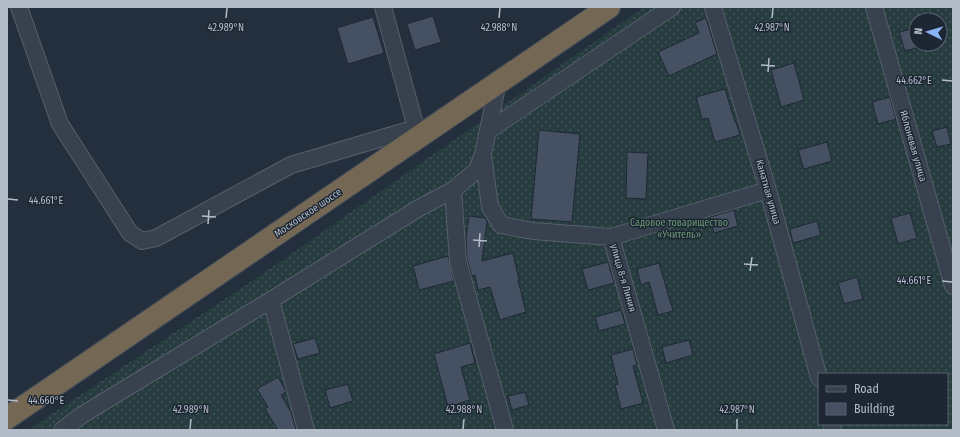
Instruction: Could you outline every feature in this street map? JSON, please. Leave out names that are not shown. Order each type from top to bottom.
[{"type":"highway","name":"Московское шоссе","points":[[7,418],[418,132],[498,82],[609,7]]},
{"type":"street","points":[[19,7],[60,124],[130,233],[142,241],[156,238],[291,165],[418,132],[383,7]]},
{"type":"street","points":[[488,131],[672,7]]},
{"type":"street","name":"Канатная улица","points":[[713,7],[768,190],[818,374]]},
{"type":"street","name":"Яблоневая улица","points":[[874,7],[953,286]]},
{"type":"street","points":[[62,430],[84,422],[272,300],[419,208],[453,190],[477,170],[483,154],[498,82]]},
{"type":"street","points":[[483,154],[490,207],[501,225],[533,231],[611,237]]},
{"type":"street","points":[[453,190],[458,261],[505,430]]},
{"type":"street","name":"улица 8-я Линия","points":[[666,430],[611,237],[768,190]]},
{"type":"street","points":[[272,300],[306,430]]},
{"type":"green space","name":"Садовое товарищество «Учитель»","points":[[644,7],[953,7],[953,430],[28,430],[261,275]]},
{"type":"building","points":[[433,16],[441,42],[415,50],[407,24]]},
{"type":"building","points":[[373,17],[384,53],[348,64],[337,28]]},
{"type":"building","points":[[706,18],[717,54],[669,76],[658,52],[699,33],[695,23]]},
{"type":"building","points":[[908,30],[908,50],[905,51],[899,32]]},
{"type":"building","points":[[794,63],[804,100],[781,107],[771,70]]},
{"type":"building","points":[[725,89],[740,135],[715,142],[708,118],[702,119],[696,97]]},
{"type":"building","points":[[890,97],[896,119],[878,124],[872,102]]},
{"type":"building","points":[[947,127],[951,144],[937,147],[932,131]]},
{"type":"building","points":[[539,130],[580,134],[572,222],[531,219]]},
{"type":"building","points":[[827,142],[832,161],[804,169],[798,150]]},
{"type":"building","points":[[627,152],[648,153],[646,199],[626,198]]},
{"type":"building","points":[[734,210],[738,226],[714,233],[710,217]]},
{"type":"building","points":[[910,213],[917,238],[898,244],[891,218]]},
{"type":"building","points":[[469,216],[485,218],[487,221],[482,261],[513,253],[526,312],[500,320],[490,287],[478,290],[475,275],[472,276],[467,259],[466,237]]},
{"type":"building","points":[[817,221],[821,235],[793,243],[790,229]]},
{"type":"building","points":[[448,256],[454,281],[419,290],[413,266]]},
{"type":"building","points":[[608,262],[614,283],[588,290],[582,269]]},
{"type":"building","points":[[659,263],[673,311],[658,315],[649,282],[641,285],[637,269]]},
{"type":"building","points":[[857,277],[863,299],[844,304],[838,283]]},
{"type":"building","points":[[621,310],[625,324],[599,331],[595,317]]},
{"type":"building","points":[[315,338],[320,353],[298,359],[293,344]]},
{"type":"building","points":[[689,340],[693,355],[666,363],[662,347]]},
{"type":"building","points":[[470,343],[475,363],[461,367],[470,400],[448,407],[434,354]]},
{"type":"building","points":[[633,349],[637,365],[633,366],[643,403],[621,409],[615,385],[618,384],[611,355]]},
{"type":"building","points":[[278,377],[286,391],[281,395],[291,412],[296,430],[278,430],[265,409],[268,407],[257,389]]},
{"type":"building","points":[[348,384],[353,401],[330,408],[325,390]]},
{"type":"building","points":[[525,392],[529,405],[512,410],[508,396]]}]
